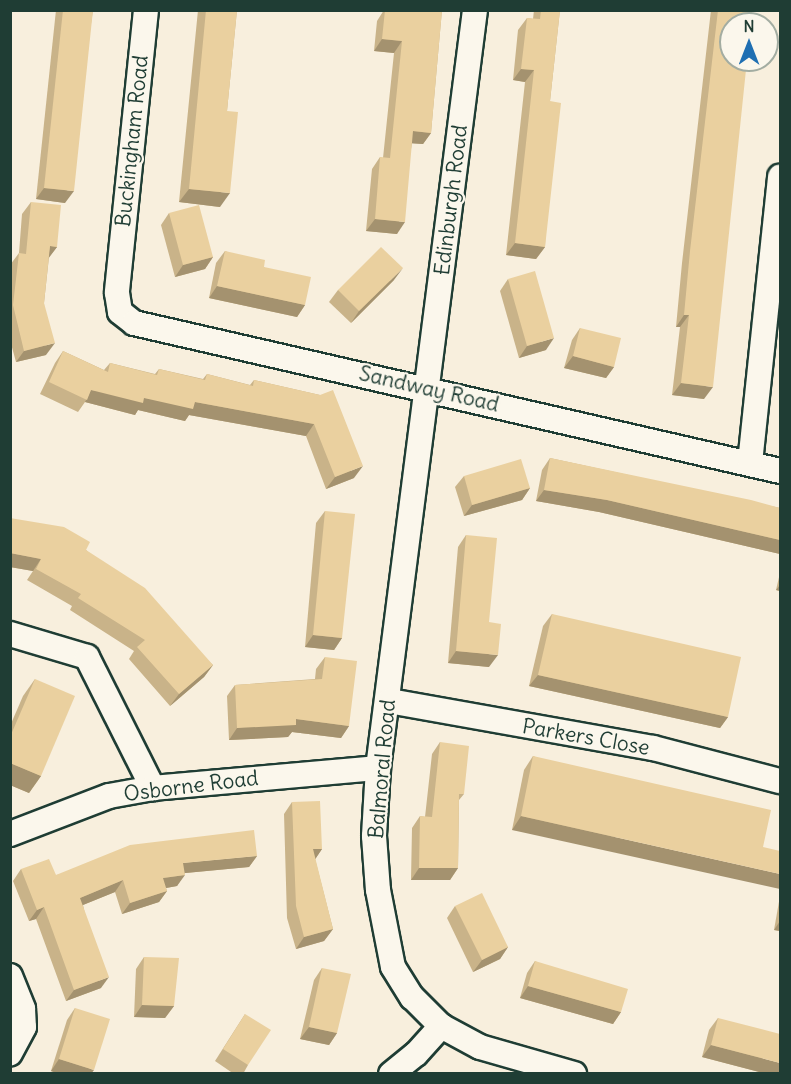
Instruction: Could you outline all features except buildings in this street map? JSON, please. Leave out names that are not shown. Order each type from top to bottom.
[{"type":"street","name":"Buckingham Road","points":[[118,272],[146,10]]},
{"type":"street","name":"Edinburgh Road","points":[[427,389],[475,10]]},
{"type":"street","points":[[750,463],[780,177]]},
{"type":"street","name":"Sandway Road","points":[[118,272],[120,312],[134,323],[780,471]]},
{"type":"street","name":"Balmoral Road","points":[[427,389],[389,701],[378,768],[375,847],[378,890],[393,967],[412,997],[441,1026],[480,1047],[574,1074]]},
{"type":"street","points":[[10,634],[87,657],[153,788]]},
{"type":"street","name":"Parkers Close","points":[[389,701],[653,748],[780,781]]},
{"type":"street","name":"Osborne Road","points":[[10,834],[109,796],[153,788],[378,768]]},
{"type":"street","points":[[10,976],[23,1009],[24,1027],[10,1053]]},
{"type":"street","points":[[391,1074],[416,1054],[441,1026]]}]
